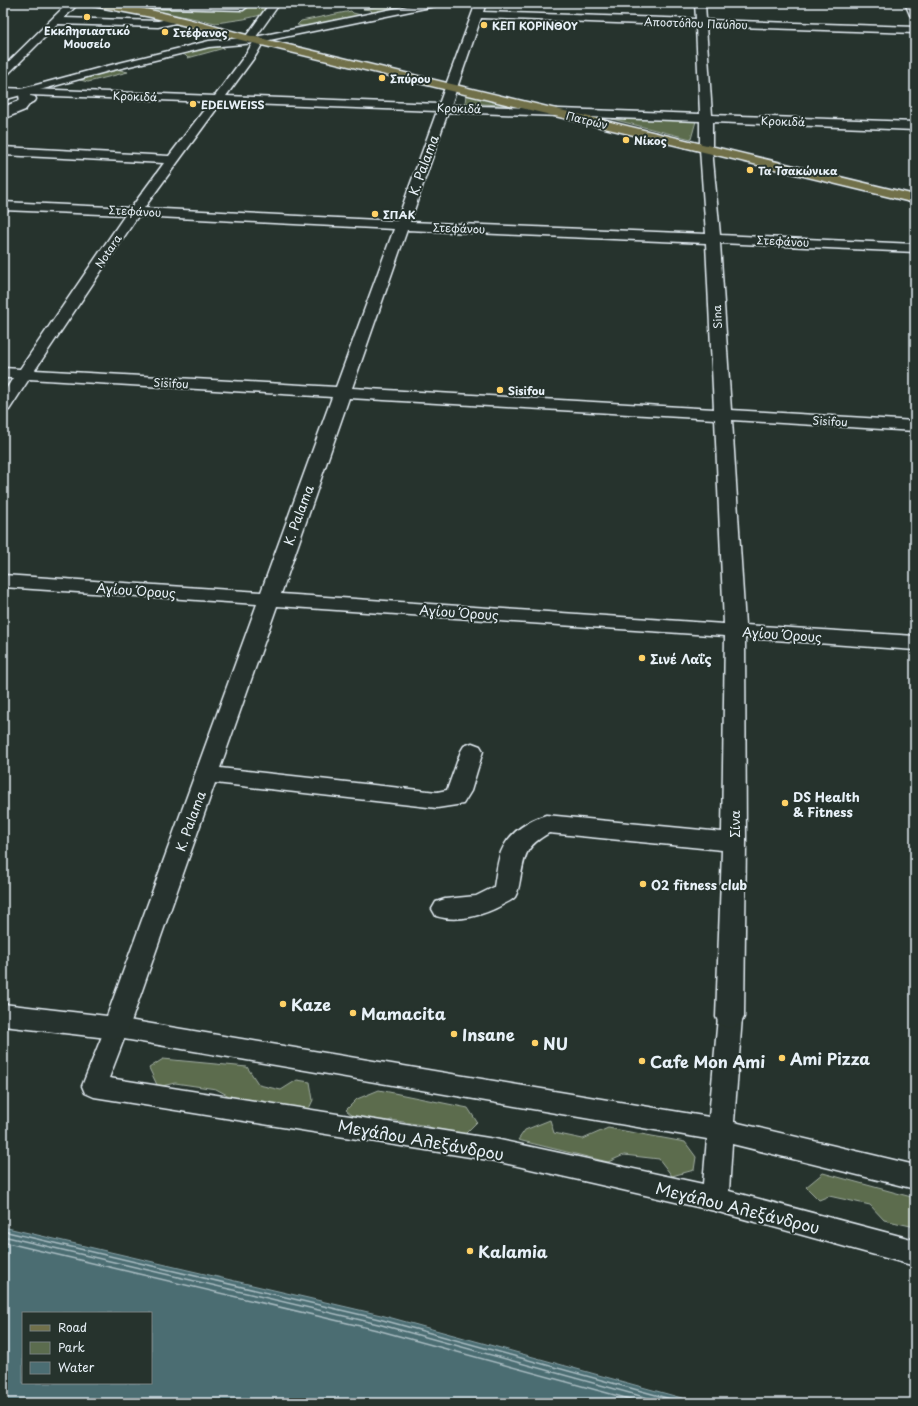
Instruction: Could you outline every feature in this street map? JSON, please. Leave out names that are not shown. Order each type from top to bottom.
[{"type":"main road","points":[[93,3],[176,20],[254,40]]},
{"type":"main road","name":"Πατρών","points":[[254,40],[915,199]]},
{"type":"street","points":[[3,73],[74,3]]},
{"type":"street","name":"Notara","points":[[3,406],[135,211],[251,55],[254,40],[275,3]]},
{"type":"street","points":[[408,3],[420,4]]},
{"type":"street","points":[[3,97],[23,95],[134,68],[176,57],[209,44],[254,40],[420,4],[435,3]]},
{"type":"street","name":"Sina","points":[[700,3],[706,118],[706,149],[713,238],[735,631]]},
{"type":"street","points":[[910,3],[915,15]]},
{"type":"street","points":[[112,6],[129,4],[239,6]]},
{"type":"street","points":[[55,22],[158,24],[176,20],[187,15],[195,5]]},
{"type":"street","name":"Αποστόλου Παύλου","points":[[479,9],[701,23],[915,30]]},
{"type":"street","name":"K. Palama","points":[[116,1028],[479,9]]},
{"type":"street","points":[[210,54],[275,33],[288,24]]},
{"type":"street","points":[[49,93],[88,84]]},
{"type":"street","name":"Κροκιδά","points":[[3,91],[23,95],[49,93],[915,126]]},
{"type":"street","points":[[3,111],[23,95]]},
{"type":"street","points":[[3,115],[21,108],[23,95]]},
{"type":"street","points":[[3,151],[172,160]]},
{"type":"street","name":"Στεφάνου","points":[[3,206],[915,248]]},
{"type":"street","name":"Sisifou","points":[[3,374],[342,392],[915,426]]},
{"type":"street","name":"Αγίου Όρους","points":[[3,581],[915,643]]},
{"type":"street","name":"Σίνα","points":[[730,1017],[734,842],[735,631]]},
{"type":"street","points":[[206,774],[437,800],[455,798],[459,791],[472,751]]},
{"type":"street","points":[[445,908],[481,905],[505,892],[513,853],[526,835],[546,824],[734,842]]},
{"type":"street","points":[[3,1015],[116,1028],[721,1130],[915,1177]]},
{"type":"street","points":[[715,1199],[730,1017]]},
{"type":"street","name":"Μεγάλου Αλεξάνδρου","points":[[116,1028],[94,1086],[495,1150],[715,1199],[915,1253]]},
{"type":"green space","points":[[117,3],[268,3],[261,15],[216,23]]},
{"type":"green space","points":[[392,3],[415,5],[372,13],[371,10],[363,9]]},
{"type":"green space","points":[[351,11],[361,15],[309,27],[297,25],[301,21]]},
{"type":"green space","points":[[218,45],[224,48],[188,58],[185,55],[178,53]]},
{"type":"green space","points":[[120,68],[120,70],[128,72],[88,82],[80,80]]},
{"type":"green space","points":[[466,94],[518,106],[465,103]]},
{"type":"green space","points":[[608,118],[696,121],[691,139]]},
{"type":"green space","points":[[163,1059],[247,1067],[259,1085],[281,1090],[297,1080],[310,1082],[313,1100],[307,1113],[229,1096],[216,1089],[175,1083],[158,1087],[149,1068]]},
{"type":"green space","points":[[379,1090],[468,1108],[477,1122],[462,1137],[438,1132],[428,1126],[391,1120],[380,1126],[362,1124],[346,1110],[357,1099]]},
{"type":"green space","points":[[550,1120],[554,1133],[583,1139],[608,1128],[685,1142],[696,1157],[694,1170],[672,1176],[659,1159],[624,1155],[608,1162],[518,1140],[525,1130]]},
{"type":"green space","points":[[823,1173],[915,1198],[915,1227],[884,1220],[870,1205],[829,1196],[819,1200],[806,1187]]},
{"type":"water","points":[[3,1227],[381,1315],[700,1403],[3,1403]]},
{"type":"place","name":"Εκκλησιαστικό Μουσείο","points":[[87,17]]},
{"type":"place","name":"ΚΕΠ ΚΟΡΙΝΘΟΥ","points":[[484,25]]},
{"type":"place","name":"Στέφανος","points":[[165,32]]},
{"type":"place","name":"Σπύρου","points":[[382,78]]},
{"type":"place","name":"EDELWEISS","points":[[193,104]]},
{"type":"place","name":"Νίκος","points":[[626,140]]},
{"type":"place","name":"Τα Τσακώνικα","points":[[750,170]]},
{"type":"place","name":"ΣΠΑΚ","points":[[375,214]]},
{"type":"place","name":"Sisifou","points":[[500,390]]},
{"type":"place","name":"Σινέ Λαΐς","points":[[642,658]]},
{"type":"place","name":"DS Health & Fitness","points":[[785,803]]},
{"type":"place","name":"O2 fitness club","points":[[643,884]]},
{"type":"place","name":"Kaze","points":[[283,1004]]},
{"type":"place","name":"Mamacita","points":[[353,1013]]},
{"type":"place","name":"Insane","points":[[454,1034]]},
{"type":"place","name":"NU","points":[[535,1043]]},
{"type":"place","name":"Ami Pizza","points":[[782,1058]]},
{"type":"place","name":"Cafe Mon Ami","points":[[642,1061]]},
{"type":"place","name":"Kalamia","points":[[470,1251]]}]
